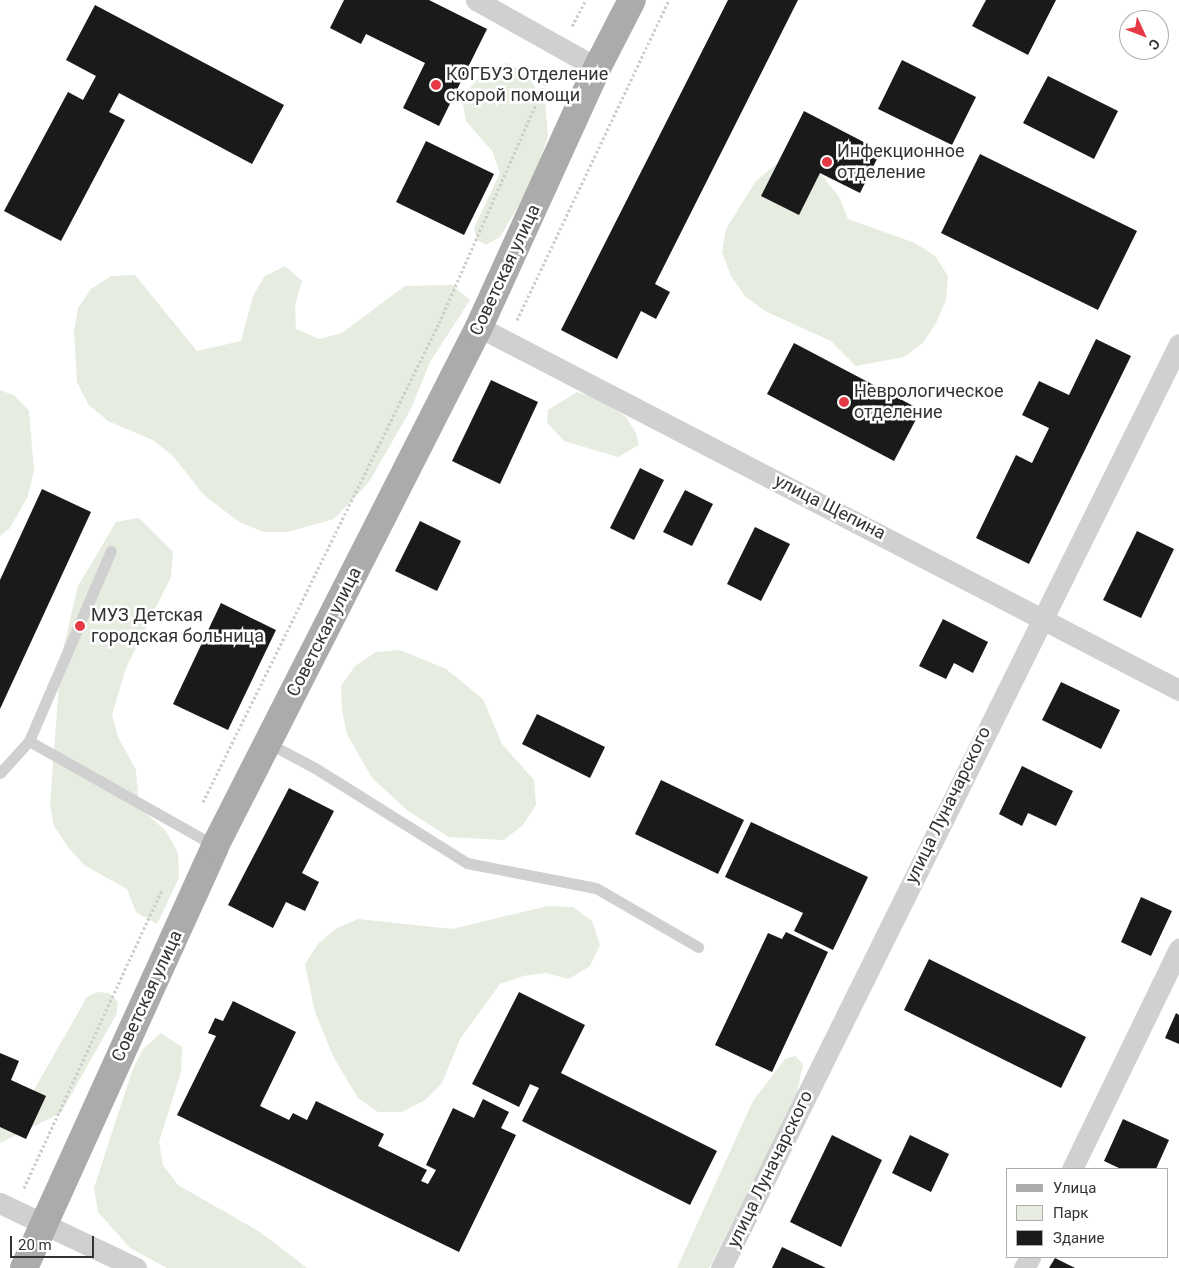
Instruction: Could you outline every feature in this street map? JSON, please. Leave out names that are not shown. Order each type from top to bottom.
[{"type":"main road","name":"Советская улица","points":[[24,1268],[215,846],[479,327],[597,68],[624,3]]},
{"type":"street","points":[[476,0],[597,68]]},
{"type":"street","name":"улица Щепина","points":[[479,327],[508,340],[1179,690]]},
{"type":"street","name":"улица Луначарского","points":[[721,1268],[1041,617],[1179,344]]},
{"type":"street","points":[[1072,1168],[1179,949]]},
{"type":"street","points":[[7,1206],[136,1268]]},
{"type":"lane","points":[[0,773],[29,741],[111,551]]},
{"type":"lane","points":[[29,741],[188,833],[215,846]]},
{"type":"lane","points":[[268,743],[315,768],[467,863],[596,888],[698,947]]},
{"type":"path","points":[[188,833],[439,323],[561,48],[586,0]]},
{"type":"path","points":[[508,340],[669,0]]},
{"type":"path","points":[[7,1206],[163,887]]},
{"type":"green space","points":[[507,63],[527,75],[545,102],[548,136],[532,183],[500,237],[486,245],[477,240],[474,228],[500,173],[492,151],[466,121],[462,98],[484,71]]},
{"type":"green space","points":[[800,160],[820,173],[839,197],[848,219],[915,243],[935,256],[948,276],[946,300],[936,323],[923,343],[904,357],[856,366],[831,341],[765,311],[745,296],[731,276],[722,252],[726,229],[756,181],[776,164]]},
{"type":"green space","points":[[285,266],[302,281],[295,305],[296,329],[319,339],[342,333],[405,286],[452,285],[470,300],[430,362],[411,409],[369,482],[334,519],[288,532],[264,532],[241,523],[203,494],[173,456],[153,440],[108,421],[88,404],[77,382],[74,331],[78,308],[91,289],[111,276],[135,275],[197,351],[241,341],[253,296],[265,276]]},
{"type":"green space","points":[[0,390],[15,396],[29,411],[34,470],[28,496],[10,528],[0,536]]},
{"type":"green space","points":[[577,392],[600,399],[626,417],[636,433],[639,445],[618,457],[564,441],[547,423],[548,410]]},
{"type":"green space","points":[[139,518],[173,552],[171,577],[126,668],[112,715],[118,737],[136,770],[139,807],[166,831],[178,853],[179,878],[157,924],[136,912],[127,889],[84,865],[68,847],[54,826],[50,804],[61,658],[78,586],[116,522]]},
{"type":"green space","points":[[400,650],[446,669],[483,699],[502,744],[534,780],[536,805],[523,825],[504,840],[449,837],[408,811],[372,778],[347,734],[342,711],[341,686],[355,666],[376,652]]},
{"type":"green space","points":[[548,906],[573,907],[592,921],[600,945],[590,966],[569,979],[546,973],[523,976],[500,984],[460,1039],[442,1083],[425,1100],[402,1112],[378,1112],[358,1098],[333,1056],[315,1012],[305,964],[318,944],[337,928],[358,919],[452,929]]},
{"type":"green space","points":[[97,992],[109,993],[118,1002],[117,1013],[61,1113],[0,1143],[0,1125],[22,1111],[87,997]]},
{"type":"green space","points":[[161,1033],[182,1047],[181,1072],[159,1142],[163,1165],[178,1185],[260,1232],[307,1268],[167,1268],[130,1248],[98,1212],[94,1188],[132,1071],[143,1049]]},
{"type":"green space","points":[[795,1056],[803,1064],[796,1098],[709,1268],[677,1268],[753,1101],[785,1059]]},
{"type":"building","name":"КОГБУЗ Отделение скорой помощи","points":[[344,0],[429,0],[487,29],[439,126],[403,108],[425,63],[366,34],[361,44],[330,28]]},
{"type":"building","points":[[728,0],[798,0],[655,284],[670,292],[656,319],[641,311],[617,359],[561,330]]},
{"type":"building","points":[[986,0],[1056,0],[1028,55],[972,26]]},
{"type":"building","points":[[95,5],[284,105],[252,164],[119,93],[109,112],[125,120],[61,241],[4,211],[68,92],[83,100],[96,76],[66,60]]},
{"type":"building","points":[[902,60],[976,97],[952,145],[878,109]]},
{"type":"building","points":[[1048,76],[1118,111],[1094,159],[1023,123]]},
{"type":"building","name":"Инфекционное отделение","points":[[804,111],[881,151],[860,193],[820,173],[799,215],[761,196]]},
{"type":"building","points":[[426,141],[494,174],[464,235],[396,202]]},
{"type":"building","points":[[980,154],[1137,231],[1098,310],[941,233]]},
{"type":"building","points":[[1096,339],[1131,356],[1029,564],[976,538],[1016,455],[1032,463],[1049,428],[1022,415],[1039,381],[1069,395]]},
{"type":"building","name":"Неврологическое отделение","points":[[794,343],[921,410],[894,461],[767,394]]},
{"type":"building","points":[[491,380],[538,402],[500,484],[452,461]]},
{"type":"building","points":[[640,468],[664,480],[634,540],[610,528]]},
{"type":"building","points":[[42,489],[91,512],[0,709],[0,580]]},
{"type":"building","points":[[685,490],[713,504],[692,546],[663,532]]},
{"type":"building","points":[[420,521],[461,541],[437,591],[395,571]]},
{"type":"building","points":[[755,527],[790,544],[761,601],[727,584]]},
{"type":"building","points":[[1137,531],[1174,549],[1141,618],[1103,600]]},
{"type":"building","points":[[221,603],[276,630],[228,730],[173,704]]},
{"type":"building","points":[[943,619],[988,642],[973,673],[954,663],[946,679],[919,666]]},
{"type":"building","points":[[1061,682],[1120,710],[1101,749],[1042,720]]},
{"type":"building","points":[[537,714],[605,747],[590,778],[522,744]]},
{"type":"building","points":[[1022,766],[1073,791],[1056,826],[1028,813],[1022,826],[999,814]]},
{"type":"building","points":[[661,780],[744,820],[718,874],[635,834]]},
{"type":"building","points":[[289,788],[334,811],[302,873],[319,882],[305,911],[286,902],[273,928],[228,905]]},
{"type":"building","points":[[751,822],[868,877],[833,950],[794,931],[803,913],[725,877]]},
{"type":"building","points":[[1141,897],[1172,911],[1151,956],[1121,942]]},
{"type":"building","points":[[786,932],[828,952],[772,1072],[715,1045],[768,933],[782,939]]},
{"type":"building","points":[[929,959],[1086,1037],[1061,1088],[904,1010]]},
{"type":"building","points":[[519,992],[585,1025],[561,1073],[717,1151],[690,1205],[522,1121],[539,1088],[530,1084],[519,1107],[472,1084]]},
{"type":"building","points":[[233,1001],[296,1032],[260,1106],[289,1120],[293,1113],[307,1120],[316,1101],[384,1134],[378,1146],[427,1170],[421,1181],[428,1184],[436,1170],[426,1165],[453,1108],[474,1118],[483,1099],[509,1112],[501,1128],[516,1135],[459,1252],[177,1115],[216,1036],[208,1033],[215,1018],[223,1021]]},
{"type":"building","points":[[1176,1013],[1179,1015],[1179,1044],[1165,1038]]},
{"type":"building","points":[[0,1053],[19,1061],[11,1080],[46,1096],[26,1139],[0,1127]]},
{"type":"building","points":[[1123,1119],[1169,1140],[1156,1168],[1119,1168],[1104,1161]]},
{"type":"building","points":[[832,1135],[882,1160],[841,1247],[790,1222]]},
{"type":"building","points":[[910,1135],[949,1154],[931,1192],[892,1173]]},
{"type":"building","points":[[782,1247],[826,1268],[772,1268]]},
{"type":"building","points":[[1055,1258],[1075,1268],[1049,1268]]},
{"type":"place","name":"КОГБУЗ Отделение скорой помощи","points":[[436,85]]},
{"type":"place","name":"Инфекционное отделение","points":[[827,162]]},
{"type":"place","name":"Неврологическое отделение","points":[[844,402]]},
{"type":"place","name":"МУЗ Детская городская больница","points":[[80,626]]}]
